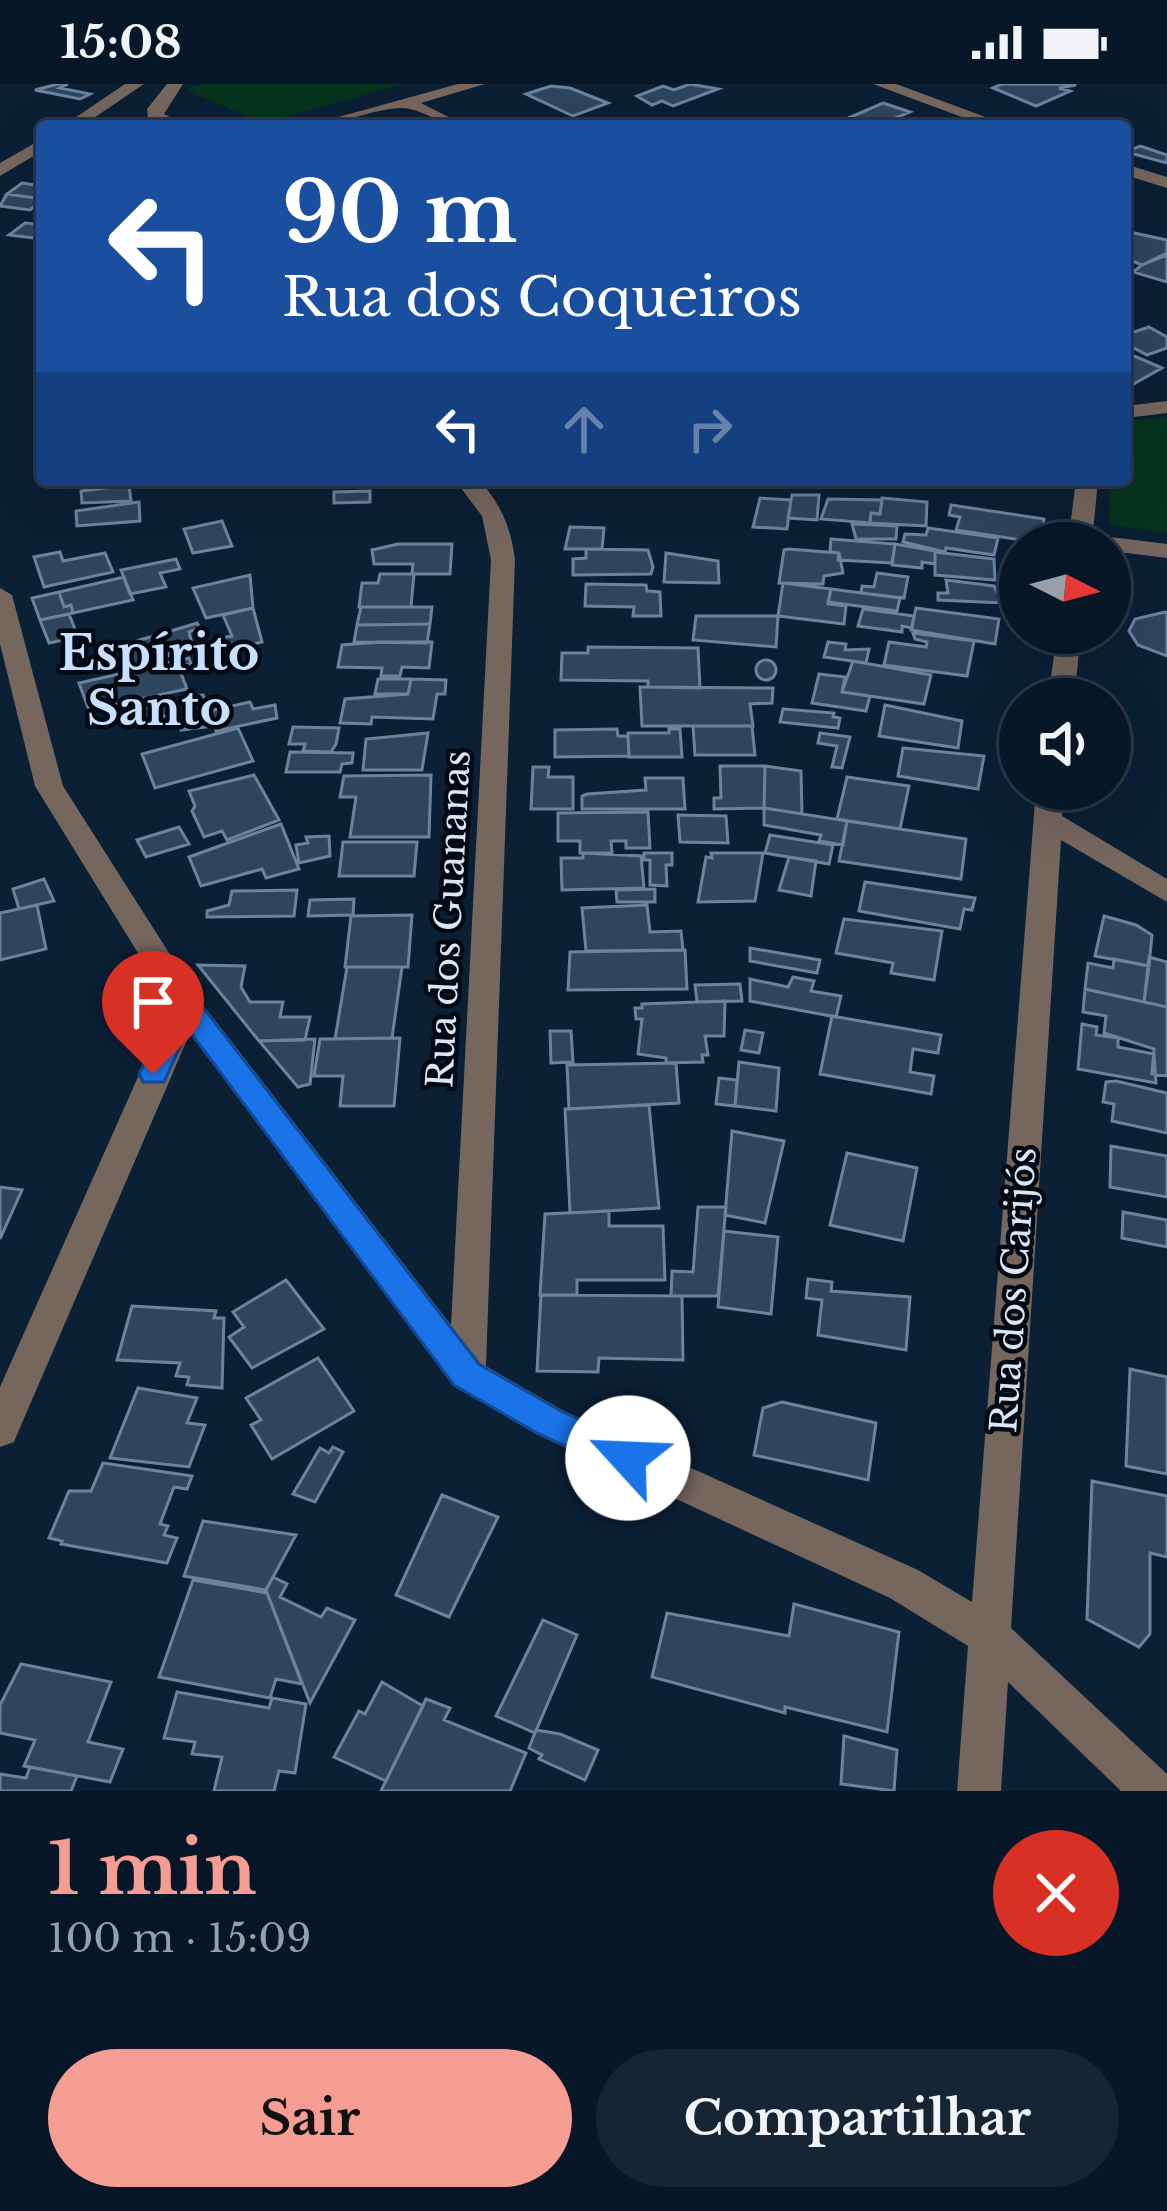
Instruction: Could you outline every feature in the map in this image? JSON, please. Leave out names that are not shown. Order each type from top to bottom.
[{"type":"street","points":[[80,120],[136,84]]},
{"type":"street","points":[[164,120],[156,117],[155,110],[175,84]]},
{"type":"street","points":[[335,120],[477,84]]},
{"type":"street","points":[[881,84],[985,120]]},
{"type":"street","points":[[403,100],[445,120]]},
{"type":"street","points":[[0,172],[36,148]]},
{"type":"street","points":[[1131,171],[1167,183]]},
{"type":"street","points":[[1131,411],[1167,407]]},
{"type":"street","name":"Rua dos Guananas","points":[[466,1374],[503,560],[500,528],[488,501],[472,486]]},
{"type":"street","points":[[1086,522],[1087,486]]},
{"type":"street","points":[[1131,547],[1167,551]]},
{"type":"street","points":[[0,596],[49,786],[185,1005],[466,1374],[549,1422],[904,1584],[989,1636],[1153,1791]]},
{"type":"street","name":"Rua dos Carijós","points":[[980,1791],[1048,810]]},
{"type":"street","points":[[1056,810],[1167,892]]},
{"type":"street","points":[[0,1430],[185,1005]]},
{"type":"green space","points":[[203,84],[404,84],[275,120],[257,120],[185,90]]},
{"type":"green space","points":[[1167,417],[1167,533],[1131,528],[1131,522],[1109,522],[1110,486],[1131,486],[1131,420]]},
{"type":"building","points":[[58,84],[90,94],[80,99],[35,90]]},
{"type":"building","points":[[690,84],[718,89],[673,106],[662,101],[652,105],[637,96],[663,86],[674,90]]},
{"type":"building","points":[[1002,84],[1076,85],[1059,88],[1070,91],[1036,106],[993,88]]},
{"type":"building","points":[[551,86],[608,103],[573,116],[526,94]]},
{"type":"building","points":[[883,103],[910,112],[891,120],[846,119]]},
{"type":"building","points":[[1140,146],[1167,155],[1167,163],[1131,153]]},
{"type":"building","points":[[22,183],[36,185],[36,198],[7,194]]},
{"type":"building","points":[[7,194],[36,198],[30,210],[0,206]]},
{"type":"building","points":[[25,223],[36,224],[36,238],[9,235]]},
{"type":"building","points":[[1131,234],[1167,240],[1167,253],[1142,265],[1131,260]]},
{"type":"building","points":[[1167,255],[1167,282],[1133,272],[1142,265]]},
{"type":"building","points":[[1149,327],[1167,337],[1167,348],[1147,355],[1131,346],[1131,333]]},
{"type":"building","points":[[1131,355],[1162,368],[1131,385]]},
{"type":"building","points":[[129,486],[131,501],[82,503],[81,491]]},
{"type":"building","points":[[370,491],[370,502],[334,503],[334,492]]},
{"type":"building","points":[[792,495],[819,495],[817,520],[788,518]]},
{"type":"building","points":[[760,498],[791,500],[787,529],[753,527]]},
{"type":"building","points":[[882,498],[927,502],[926,526],[870,523],[871,513],[880,514]]},
{"type":"building","points":[[828,499],[882,500],[880,514],[871,513],[870,523],[821,519]]},
{"type":"building","points":[[139,502],[140,521],[77,526],[76,511]]},
{"type":"building","points":[[951,505],[1044,519],[999,522],[999,537],[956,530],[960,517],[949,515]]},
{"type":"building","points":[[222,521],[232,546],[193,553],[184,529]]},
{"type":"building","points":[[852,524],[897,526],[896,539],[856,539]]},
{"type":"building","points":[[570,527],[604,528],[602,549],[565,549]]},
{"type":"building","points":[[928,528],[998,538],[994,555],[946,548],[945,552],[903,542],[905,534],[926,535]]},
{"type":"building","points":[[831,539],[895,544],[892,563],[838,560],[839,553],[830,552]]},
{"type":"building","points":[[398,544],[452,544],[450,574],[412,574],[413,564],[374,564],[372,550]]},
{"type":"building","points":[[895,544],[935,551],[935,564],[922,562],[922,568],[892,565]]},
{"type":"building","points":[[586,549],[648,550],[651,574],[573,575],[573,559],[586,558]]},
{"type":"building","points":[[784,550],[839,553],[843,573],[824,576],[823,584],[779,583]]},
{"type":"building","points":[[60,552],[63,561],[105,553],[113,572],[44,587],[34,557]]},
{"type":"building","points":[[935,552],[994,559],[995,580],[935,575]]},
{"type":"building","points":[[666,553],[718,561],[719,583],[664,582]]},
{"type":"building","points":[[176,559],[180,569],[160,573],[166,587],[130,594],[121,570]]},
{"type":"building","points":[[877,573],[908,577],[904,598],[861,593],[862,586],[874,587]]},
{"type":"building","points":[[380,574],[414,574],[411,607],[359,607],[362,583],[378,583]]},
{"type":"building","points":[[250,575],[253,608],[206,618],[193,588]]},
{"type":"building","points":[[124,577],[133,600],[73,613],[71,605],[64,607],[59,592]]},
{"type":"building","points":[[946,580],[994,586],[999,603],[938,600],[938,593],[948,593]]},
{"type":"building","points":[[783,583],[831,589],[828,604],[846,606],[844,624],[778,616]]},
{"type":"building","points":[[586,584],[646,585],[647,591],[660,592],[661,616],[633,616],[634,607],[585,606]]},
{"type":"building","points":[[831,589],[900,598],[897,611],[828,602]]},
{"type":"building","points":[[59,592],[64,607],[71,605],[73,613],[40,620],[32,598]]},
{"type":"building","points":[[361,607],[432,607],[430,624],[357,625]]},
{"type":"building","points":[[253,608],[262,642],[225,651],[220,638],[232,636],[223,615]]},
{"type":"building","points":[[916,608],[999,619],[995,644],[911,630]]},
{"type":"building","points":[[863,609],[914,616],[912,628],[902,626],[902,632],[858,626]]},
{"type":"building","points":[[1167,613],[1167,656],[1138,645],[1131,634],[1135,619]]},
{"type":"building","points":[[69,614],[78,637],[49,643],[40,620]]},
{"type":"building","points":[[696,616],[778,616],[776,647],[693,640]]},
{"type":"building","points":[[197,623],[200,628],[189,632],[193,647],[167,654],[154,636]]},
{"type":"building","points":[[430,624],[427,643],[354,642],[357,625]]},
{"type":"building","points":[[913,633],[974,641],[967,676],[884,665],[889,642],[926,647],[927,642],[915,639]]},
{"type":"building","points":[[154,636],[168,656],[120,670],[107,649]]},
{"type":"building","points":[[432,642],[429,668],[402,667],[400,676],[381,676],[382,668],[338,667],[342,645]]},
{"type":"building","points":[[828,642],[846,644],[845,650],[869,649],[866,663],[824,657]]},
{"type":"building","points":[[588,647],[698,648],[700,688],[648,687],[648,681],[561,680],[562,653],[588,653]]},
{"type":"building","points":[[189,658],[191,664],[178,666],[187,689],[89,710],[79,683]]},
{"type":"building","points":[[766,660],[776,670],[766,680],[756,670]]},
{"type":"building","points":[[853,661],[931,675],[924,704],[842,692]]},
{"type":"building","points":[[819,674],[845,677],[842,692],[870,696],[866,711],[812,703]]},
{"type":"building","points":[[378,679],[411,679],[408,694],[375,694]]},
{"type":"building","points":[[411,679],[446,680],[445,694],[437,694],[433,719],[372,717],[371,724],[340,723],[345,699],[408,694]]},
{"type":"building","points":[[640,687],[773,688],[772,703],[750,704],[753,726],[642,726]]},
{"type":"building","points":[[203,695],[208,707],[142,721],[139,709]]},
{"type":"building","points":[[250,702],[253,709],[275,705],[277,718],[216,731],[209,711]]},
{"type":"building","points":[[885,705],[962,721],[958,748],[879,736]]},
{"type":"building","points":[[783,709],[834,713],[833,717],[840,718],[838,728],[780,722]]},
{"type":"building","points":[[210,714],[214,726],[181,730],[178,718]]},
{"type":"building","points":[[693,726],[752,726],[755,755],[695,755]]},
{"type":"building","points":[[293,727],[339,728],[336,744],[331,752],[303,751],[305,744],[289,744]]},
{"type":"building","points":[[238,728],[253,761],[155,788],[142,754]]},
{"type":"building","points":[[617,729],[618,736],[628,736],[629,756],[555,757],[555,730]]},
{"type":"building","points":[[669,729],[680,729],[682,757],[629,757],[628,733],[669,733]]},
{"type":"building","points":[[428,733],[422,770],[363,770],[366,739]]},
{"type":"building","points":[[820,733],[850,737],[842,768],[832,767],[837,746],[818,743]]},
{"type":"building","points":[[903,748],[984,756],[978,789],[898,776]]},
{"type":"building","points":[[290,752],[353,753],[352,763],[342,764],[340,772],[286,772]]},
{"type":"building","points":[[720,766],[765,766],[764,808],[714,809],[714,798],[721,798]]},
{"type":"building","points":[[765,766],[801,771],[802,814],[764,808]]},
{"type":"building","points":[[533,767],[549,767],[548,777],[573,777],[573,809],[531,809]]},
{"type":"building","points":[[254,775],[279,820],[227,840],[222,831],[204,837],[189,791]]},
{"type":"building","points":[[431,775],[429,837],[350,837],[356,797],[340,797],[344,776]]},
{"type":"building","points":[[847,777],[909,786],[900,829],[837,819]]},
{"type":"building","points":[[645,778],[683,778],[685,809],[582,809],[582,796],[646,790]]},
{"type":"building","points":[[764,808],[847,821],[843,845],[819,841],[821,835],[764,825]]},
{"type":"building","points":[[648,812],[650,848],[626,848],[626,841],[611,841],[612,853],[580,853],[580,841],[558,841],[558,813]]},
{"type":"building","points":[[678,815],[726,816],[728,843],[680,842]]},
{"type":"building","points":[[847,821],[966,839],[961,879],[839,861]]},
{"type":"building","points":[[281,824],[299,869],[266,878],[262,869],[201,886],[189,857]]},
{"type":"building","points":[[179,827],[189,844],[146,857],[137,840]]},
{"type":"building","points":[[770,835],[833,845],[829,864],[765,853]]},
{"type":"building","points":[[329,836],[330,856],[299,863],[296,845],[308,843],[306,837]]},
{"type":"building","points":[[343,842],[417,842],[414,876],[339,876]]},
{"type":"building","points":[[583,853],[641,856],[644,888],[562,890],[561,858],[583,858]]},
{"type":"building","points":[[644,853],[672,853],[672,865],[666,865],[667,886],[650,885],[650,860],[644,860]]},
{"type":"building","points":[[711,853],[763,853],[755,901],[698,902],[706,857],[712,858]]},
{"type":"building","points":[[789,857],[816,861],[811,896],[779,890]]},
{"type":"building","points":[[44,879],[54,901],[19,909],[13,889]]},
{"type":"building","points":[[865,882],[975,898],[972,910],[964,909],[960,929],[859,911]]},
{"type":"building","points":[[655,889],[655,902],[617,902],[616,890]]},
{"type":"building","points":[[297,890],[294,916],[207,917],[207,911],[229,905],[232,891]]},
{"type":"building","points":[[354,899],[353,915],[308,916],[310,900]]},
{"type":"building","points":[[37,905],[46,949],[0,960],[0,913]]},
{"type":"building","points":[[647,905],[650,932],[681,931],[683,950],[586,951],[582,908]]},
{"type":"building","points":[[412,915],[408,967],[345,967],[351,916]]},
{"type":"building","points":[[1104,916],[1152,935],[1149,966],[1095,956]]},
{"type":"building","points":[[844,919],[942,931],[934,980],[891,973],[893,963],[836,953]]},
{"type":"building","points":[[750,948],[820,960],[817,973],[750,961]]},
{"type":"building","points":[[685,950],[687,989],[568,990],[570,952]]},
{"type":"building","points":[[1149,957],[1167,962],[1167,1007],[1144,1002]]},
{"type":"building","points":[[1114,959],[1149,966],[1144,1002],[1085,989],[1088,963],[1113,968]]},
{"type":"building","points":[[198,965],[245,966],[241,987],[250,1002],[283,1002],[280,1017],[310,1017],[305,1040],[259,1041]]},
{"type":"building","points":[[347,967],[402,967],[392,1038],[335,1039]]},
{"type":"building","points":[[793,977],[814,981],[811,991],[841,996],[836,1017],[750,1001],[750,979],[788,987]]},
{"type":"building","points":[[740,984],[742,1001],[697,1002],[695,985]]},
{"type":"building","points":[[1085,989],[1167,1007],[1167,1076],[1152,1074],[1154,1049],[1104,1033],[1106,1016],[1083,1012]]},
{"type":"building","points":[[725,1001],[724,1036],[705,1036],[708,1055],[702,1055],[703,1062],[666,1063],[666,1058],[638,1054],[642,1019],[636,1019],[635,1008]]},
{"type":"building","points":[[832,1016],[941,1035],[938,1053],[913,1049],[910,1072],[934,1076],[931,1094],[820,1074]]},
{"type":"building","points":[[1082,1024],[1097,1027],[1096,1035],[1118,1038],[1118,1047],[1154,1054],[1156,1083],[1078,1069]]},
{"type":"building","points":[[745,1030],[763,1033],[759,1053],[741,1050]]},
{"type":"building","points":[[550,1031],[571,1031],[573,1062],[551,1063]]},
{"type":"building","points":[[400,1038],[394,1106],[340,1106],[343,1076],[314,1076],[320,1039]]},
{"type":"building","points":[[315,1039],[310,1084],[298,1087],[259,1041]]},
{"type":"building","points":[[739,1062],[779,1068],[776,1111],[735,1106]]},
{"type":"building","points":[[676,1063],[679,1103],[569,1109],[567,1065]]},
{"type":"building","points":[[719,1078],[737,1080],[735,1106],[716,1104]]},
{"type":"building","points":[[1106,1082],[1167,1093],[1167,1133],[1112,1121],[1114,1104],[1103,1102]]},
{"type":"building","points":[[649,1105],[659,1208],[570,1213],[565,1109]]},
{"type":"building","points":[[732,1131],[784,1141],[765,1223],[725,1215]]},
{"type":"building","points":[[1111,1146],[1167,1156],[1167,1197],[1110,1187]]},
{"type":"building","points":[[847,1153],[917,1168],[903,1241],[830,1225]]},
{"type":"building","points":[[0,1187],[22,1190],[0,1239]]},
{"type":"building","points":[[698,1207],[726,1207],[718,1296],[671,1296],[672,1271],[693,1272]]},
{"type":"building","points":[[609,1211],[609,1226],[663,1226],[665,1280],[577,1280],[577,1295],[540,1295],[545,1214]]},
{"type":"building","points":[[1123,1212],[1167,1220],[1167,1247],[1122,1238]]},
{"type":"building","points":[[724,1231],[778,1237],[771,1314],[718,1307]]},
{"type":"building","points":[[808,1279],[832,1282],[831,1291],[910,1297],[906,1350],[818,1335],[822,1300],[806,1298]]},
{"type":"building","points":[[286,1280],[324,1329],[252,1368],[229,1337],[244,1327],[233,1312]]},
{"type":"building","points":[[541,1295],[682,1296],[683,1360],[599,1358],[598,1372],[537,1371]]},
{"type":"building","points":[[132,1306],[216,1311],[214,1318],[224,1318],[222,1388],[187,1385],[189,1377],[176,1376],[180,1363],[117,1360]]},
{"type":"building","points":[[318,1358],[354,1411],[272,1459],[251,1425],[261,1420],[246,1398]]},
{"type":"building","points":[[1130,1369],[1167,1377],[1167,1474],[1126,1466]]},
{"type":"building","points":[[138,1388],[197,1398],[187,1423],[205,1425],[189,1467],[110,1458]]},
{"type":"building","points":[[782,1402],[876,1423],[868,1480],[754,1455],[763,1408]]},
{"type":"building","points":[[333,1447],[343,1452],[315,1502],[293,1494],[320,1448],[329,1453]]},
{"type":"building","points":[[103,1463],[192,1476],[187,1489],[174,1487],[160,1524],[168,1526],[164,1535],[177,1538],[167,1563],[49,1538],[69,1491],[91,1491]]},
{"type":"building","points":[[1092,1481],[1167,1496],[1167,1557],[1150,1553],[1150,1634],[1139,1647],[1087,1619]]},
{"type":"building","points":[[442,1495],[498,1517],[449,1617],[396,1595]]},
{"type":"building","points":[[203,1521],[296,1535],[266,1590],[184,1576]]},
{"type":"building","points":[[273,1577],[287,1584],[280,1597],[321,1617],[327,1608],[355,1620],[310,1703],[266,1590]]},
{"type":"building","points":[[193,1580],[267,1593],[302,1684],[276,1679],[270,1698],[159,1677]]},
{"type":"building","points":[[794,1604],[899,1632],[887,1732],[785,1707],[785,1713],[652,1677],[667,1613],[789,1636]]},
{"type":"building","points":[[543,1620],[577,1635],[535,1733],[496,1716]]},
{"type":"building","points":[[21,1664],[111,1682],[88,1742],[123,1749],[110,1782],[24,1766],[35,1740],[0,1733],[0,1705]]},
{"type":"building","points":[[382,1682],[423,1706],[386,1781],[334,1757],[359,1711],[365,1714]]},
{"type":"building","points":[[177,1692],[269,1708],[272,1698],[306,1704],[295,1773],[279,1771],[274,1791],[214,1791],[222,1757],[192,1754],[195,1742],[164,1738]]},
{"type":"building","points":[[426,1699],[450,1708],[444,1720],[526,1753],[510,1791],[381,1791]]},
{"type":"building","points":[[536,1730],[598,1750],[585,1780],[539,1759],[542,1755],[529,1748]]},
{"type":"building","points":[[844,1736],[897,1750],[894,1791],[841,1784]]},
{"type":"building","points":[[30,1767],[77,1776],[71,1791],[0,1791],[0,1774],[26,1778]]},
{"type":"district","name":"Espírito Santo","points":[[159,680]]},
{"type":"route","points":[[153,1074],[185,1005],[466,1374],[549,1422],[628,1458]]}]
